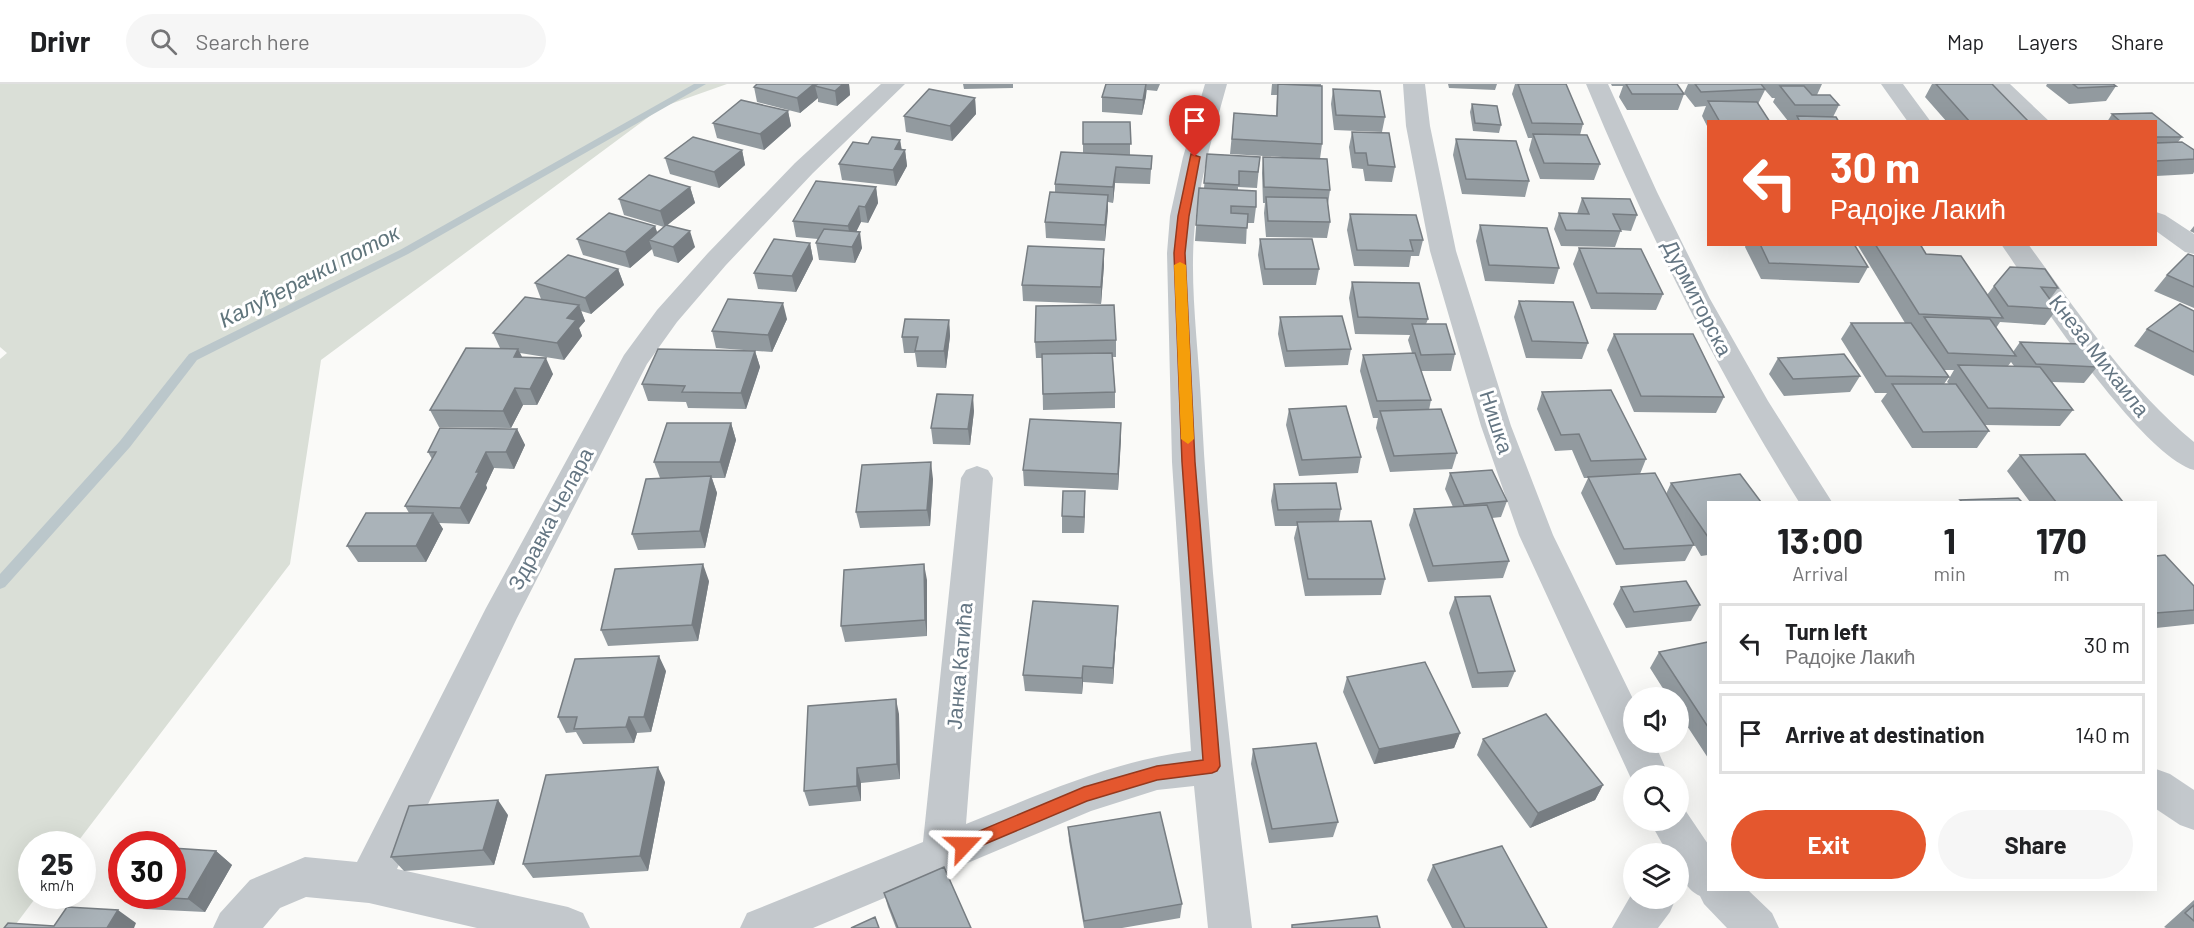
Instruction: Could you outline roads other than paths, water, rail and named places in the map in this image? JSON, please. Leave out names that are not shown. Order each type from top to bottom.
[{"type":"street","name":"Здравка Челара","points":[[369,883],[499,618],[634,362],[668,316],[717,259],[804,168],[894,84]]},
{"type":"street","points":[[1216,84],[1195,157],[1183,216],[1180,253],[1188,462],[1212,766],[1230,928]]},
{"type":"street","name":"Нишка","points":[[1414,84],[1418,126],[1443,251],[1496,426],[1536,535],[1623,719]]},
{"type":"street","name":"Дурмиторска","points":[[1597,84],[1709,326],[1754,406],[1815,501]]},
{"type":"street","points":[[1892,84],[1919,120]]},
{"type":"street","points":[[1997,84],[2037,120]]},
{"type":"street","points":[[2157,221],[2194,246]]},
{"type":"street","name":"Кнеза Михаила","points":[[2015,246],[2108,370],[2153,425],[2194,459]]},
{"type":"street","name":"Јанка Катића","points":[[943,854],[977,478]]},
{"type":"street","points":[[762,928],[1084,795],[1157,773],[1212,766]]},
{"type":"street","points":[[2157,789],[2194,812]]},
{"type":"street","points":[[1675,831],[1703,879]]},
{"type":"street","points":[[235,928],[265,894],[305,877],[369,883],[568,928]]},
{"type":"street","points":[[1716,891],[1757,928]]},
{"type":"street","points":[[1634,928],[1645,909]]},
{"type":"waterway","name":"Калуђерачки поток","points":[[0,583],[125,444],[193,357],[404,252],[701,84]]}]
